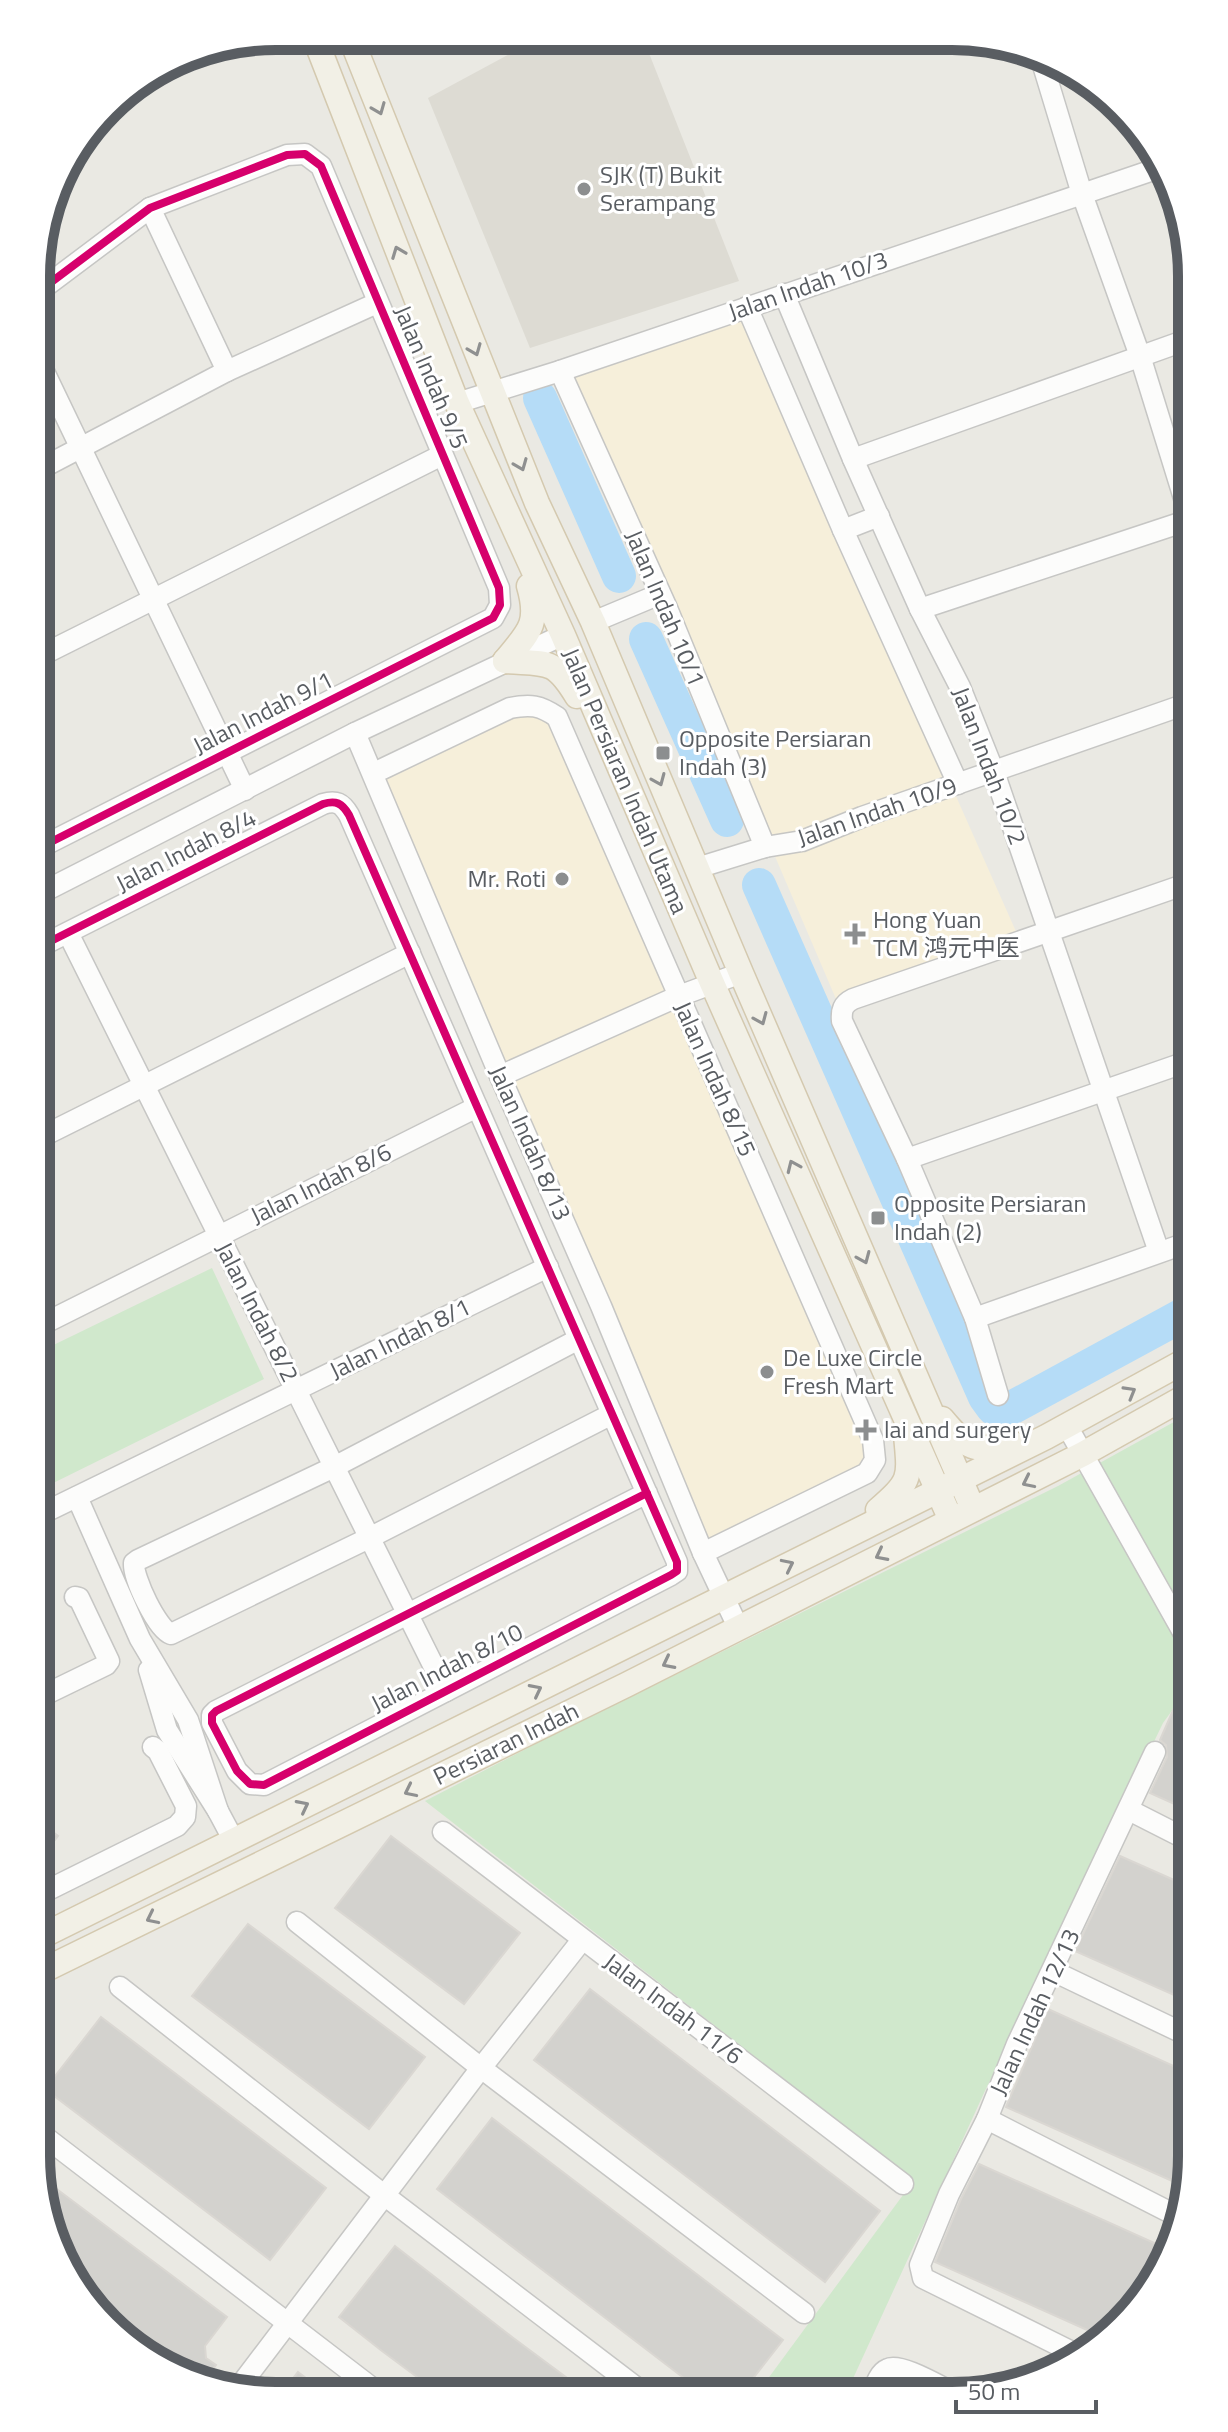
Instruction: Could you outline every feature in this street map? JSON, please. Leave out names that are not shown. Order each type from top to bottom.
[{"type":"main road","name":"Jalan Persiaran Indah Utama","points":[[319,50],[457,403],[563,635],[712,983],[951,1520]]},
{"type":"main road","name":"Jalan Persiaran Indah Utama","points":[[356,50],[537,503],[593,622],[973,1509]]},
{"type":"main road","points":[[537,503],[571,610],[563,635],[586,644],[605,687],[640,737]]},
{"type":"main road","points":[[505,661],[528,634],[535,614],[508,515]]},
{"type":"main road","points":[[505,661],[551,664],[561,670],[615,755]]},
{"type":"main road","points":[[960,1479],[1057,1432],[1178,1365]]},
{"type":"main road","points":[[926,1400],[967,1446],[980,1450],[1057,1432]]},
{"type":"main road","points":[[973,1509],[1083,1454],[1178,1401]]},
{"type":"main road","points":[[853,1533],[902,1489],[908,1479],[904,1417]]},
{"type":"main road","name":"Persiaran Indah","points":[[50,1932],[960,1479]]},
{"type":"main road","name":"Persiaran Indah","points":[[50,1967],[626,1685],[973,1509]]},
{"type":"main road","points":[[181,1903],[227,1860],[234,1841],[253,1849],[327,1831]]},
{"type":"street","points":[[1044,70],[1082,194],[1140,356],[1178,479]]},
{"type":"street","name":"Jalan Indah 9/5","points":[[150,208],[287,155],[305,154],[321,166],[499,588],[500,605]]},
{"type":"street","name":"Jalan Indah 10/3","points":[[457,403],[1152,170]]},
{"type":"street","points":[[50,283],[150,208],[227,371]]},
{"type":"street","name":"Jalan Indah 10/2","points":[[784,294],[853,459],[920,609],[960,687],[994,772],[1159,1252]]},
{"type":"street","points":[[50,464],[227,371],[377,303]]},
{"type":"street","points":[[747,307],[843,530],[958,784]]},
{"type":"street","points":[[853,459],[1178,343]]},
{"type":"street","name":"Jalan Indah 10/1","points":[[560,371],[660,594],[765,847]]},
{"type":"street","points":[[50,384],[245,790]]},
{"type":"street","points":[[50,651],[442,455]]},
{"type":"street","points":[[843,530],[879,516]]},
{"type":"street","points":[[920,609],[1178,525]]},
{"type":"street","points":[[593,622],[660,594]]},
{"type":"street","name":"Jalan Indah 9/1","points":[[50,843],[493,618],[500,605]]},
{"type":"street","points":[[50,888],[355,733],[563,635]]},
{"type":"street","name":"Jalan Indah 8/15","points":[[374,773],[510,708],[528,704],[543,707],[557,717],[873,1440],[875,1460],[867,1473],[703,1553]]},
{"type":"street","name":"Jalan Indah 10/9","points":[[697,868],[765,847],[802,841],[862,817],[1178,707]]},
{"type":"street","name":"Jalan Indah 8/13","points":[[355,733],[601,1306],[703,1553],[738,1627]]},
{"type":"street","name":"Jalan Indah 8/4","points":[[50,942],[323,804],[338,802],[349,815],[410,953]]},
{"type":"street","points":[[998,1395],[975,1318],[907,1159],[842,1021],[841,1012],[846,1003],[853,999],[1178,887]]},
{"type":"street","name":"Jalan Indah 8/2","points":[[68,933],[446,1691]]},
{"type":"street","points":[[50,1133],[410,953],[647,1493],[407,1614]]},
{"type":"street","points":[[500,1076],[679,996],[741,973]]},
{"type":"street","points":[[907,1159],[1178,1065]]},
{"type":"street","name":"Jalan Indah 8/6","points":[[50,1320],[477,1107]]},
{"type":"street","points":[[975,1318],[1178,1246]]},
{"type":"street","name":"Jalan Indah 8/1","points":[[50,1510],[548,1267]]},
{"type":"street","points":[[579,1339],[334,1467],[134,1563],[135,1573],[160,1627],[171,1634],[369,1538],[612,1414]]},
{"type":"street","points":[[1057,1432],[1083,1454],[1178,1623]]},
{"type":"street","name":"Jalan Indah 8/10","points":[[407,1614],[212,1715],[212,1723],[237,1771],[250,1784],[264,1785],[677,1571],[677,1562],[647,1493]]},
{"type":"street","points":[[77,1497],[140,1639],[188,1720],[218,1811],[234,1841]]},
{"type":"street","points":[[50,1692],[109,1661],[79,1598],[75,1597]]},
{"type":"street","points":[[50,1889],[177,1826],[185,1817],[186,1806],[158,1751],[153,1747]]},
{"type":"street","name":"Jalan Indah 12/13","points":[[1068,2350],[923,2278],[920,2265],[949,2194],[987,2119],[1017,2044],[1155,1752]]},
{"type":"street","points":[[1129,1810],[1178,1835]]},
{"type":"street","name":"Jalan Indah 11/6","points":[[443,1832],[903,2184]]},
{"type":"street","points":[[297,1922],[481,2068],[804,2313]]},
{"type":"street","points":[[244,2380],[582,1940]]},
{"type":"street","points":[[1053,1971],[1178,2031]]},
{"type":"street","points":[[120,1987],[384,2195],[629,2382]]},
{"type":"street","points":[[987,2119],[1171,2213]]},
{"type":"street","points":[[50,2141],[364,2382]]},
{"type":"street","points":[[877,2382],[888,2369],[899,2367],[931,2382]]},
{"type":"shaded area","name":"SJK (T) Bukit Serampang","points":[[517,50],[648,50],[739,281],[530,348],[428,98]]},
{"type":"shaded area","points":[[743,316],[1018,936],[836,999],[569,375]]},
{"type":"shaded area","points":[[528,711],[551,722],[853,1410],[868,1455],[863,1467],[706,1543],[383,777]]},
{"type":"green space","points":[[212,1268],[264,1379],[50,1485],[50,1347]]},
{"type":"green space","points":[[1178,1420],[1178,1702],[1163,1723],[984,2093],[851,2382],[766,2382],[914,2180],[425,1801],[1058,1486]]},
{"type":"building","points":[[1178,1699],[1178,1806],[1150,1793],[1167,1757],[1166,1745],[1160,1740]]},
{"type":"building","points":[[50,1830],[58,1836],[50,1846]]},
{"type":"building","points":[[391,1836],[520,1933],[464,2004],[335,1908]]},
{"type":"building","points":[[1120,1856],[1178,1882],[1178,1997],[1075,1951]]},
{"type":"building","points":[[248,1924],[425,2057],[369,2129],[192,1996]]},
{"type":"building","points":[[590,1989],[880,2211],[825,2282],[534,2060]]},
{"type":"building","points":[[1048,2009],[1178,2068],[1176,2183],[1006,2107]]},
{"type":"building","points":[[101,2017],[326,2188],[270,2260],[50,2093],[50,2083]]},
{"type":"building","points":[[492,2118],[783,2340],[750,2382],[689,2382],[437,2189]]},
{"type":"building","points":[[979,2164],[1159,2245],[1131,2294],[1093,2333],[935,2262]]},
{"type":"building","points":[[52,2185],[227,2317],[205,2346],[206,2358],[216,2365],[211,2372],[189,2365],[163,2352],[116,2316],[88,2282],[73,2256],[62,2229]]},
{"type":"building","points":[[395,2246],[573,2382],[424,2382],[339,2317]]},
{"type":"building","points":[[298,2372],[311,2382],[290,2382]]},
{"type":"waterway","points":[[540,398],[619,576]]},
{"type":"waterway","points":[[646,639],[727,820]]},
{"type":"waterway","points":[[759,885],[985,1397],[993,1408],[1004,1412],[1178,1318]]},
{"type":"cycle path","points":[[50,283],[150,208],[287,155],[305,154],[321,166],[499,588],[500,605],[493,618],[50,842]]},
{"type":"cycle path","points":[[50,941],[323,804],[332,802],[344,808],[647,1493]]},
{"type":"cycle path","points":[[647,1493],[677,1562],[677,1571],[264,1785],[250,1784],[237,1771],[212,1723],[212,1715],[216,1711],[647,1493]]},
{"type":"place","name":"SJK (T) Bukit Serampang","points":[[584,189]]},
{"type":"place","name":"Opposite Persiaran Indah (3)","points":[[663,753]]},
{"type":"place","name":"Mr. Roti","points":[[562,879]]},
{"type":"place","name":"Hong Yuan TCM 鸿元中医","points":[[855,934]]},
{"type":"place","name":"Opposite Persiaran Indah (2)","points":[[878,1218]]},
{"type":"place","name":"De Luxe Circle Fresh Mart","points":[[767,1372]]},
{"type":"place","name":"lai and surgery","points":[[866,1430]]}]
